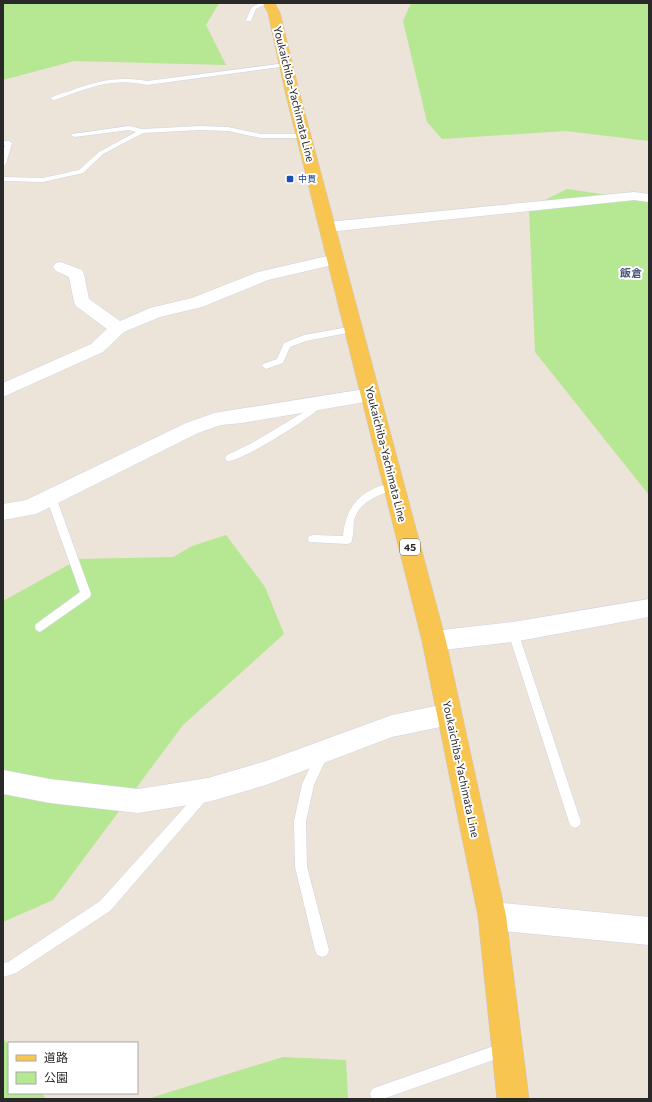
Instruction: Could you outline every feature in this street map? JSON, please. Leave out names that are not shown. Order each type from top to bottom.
[{"type":"main road","name":"Youkaichiba-Yachimata Line","points":[[269,3],[274,13],[304,136],[434,641],[492,916],[513,1099]]},
{"type":"street","points":[[328,227],[634,196],[649,198]]},
{"type":"street","points":[[615,198],[649,210]]},
{"type":"street","points":[[3,390],[97,348],[118,328],[156,312],[196,303],[264,276],[336,259]]},
{"type":"street","points":[[61,267],[76,274],[82,302],[118,328]]},
{"type":"street","points":[[3,512],[29,508],[192,428],[220,418],[371,395]]},
{"type":"street","points":[[434,641],[513,632],[649,608]]},
{"type":"street","points":[[3,782],[50,791],[138,801],[208,790],[266,773],[392,726],[450,714]]},
{"type":"street","points":[[492,916],[649,931]]},
{"type":"lane","points":[[249,20],[254,8],[265,3]]},
{"type":"lane","points":[[53,100],[108,79],[134,80],[147,83],[286,65]]},
{"type":"lane","points":[[74,135],[129,128],[142,131],[200,128],[228,129],[261,136],[304,136]]},
{"type":"lane","points":[[3,179],[43,180],[81,172],[101,153],[122,140],[142,131]]},
{"type":"lane","points":[[3,143],[9,143],[3,164]]},
{"type":"lane","points":[[266,366],[280,361],[287,345],[304,338],[354,329]]},
{"type":"lane","points":[[230,458],[255,446],[312,411],[319,404]]},
{"type":"lane","points":[[313,539],[347,540],[351,515],[365,498],[384,488],[394,486]]},
{"type":"lane","points":[[40,627],[86,594],[50,497]]},
{"type":"lane","points":[[513,632],[575,822]]},
{"type":"lane","points":[[322,950],[301,867],[300,821],[308,784],[324,751]]},
{"type":"lane","points":[[3,970],[11,968],[105,906],[208,790]]},
{"type":"lane","points":[[377,1094],[508,1048]]},
{"type":"green space","points":[[3,3],[219,3],[206,25],[226,65],[74,61],[3,80]]},
{"type":"green space","points":[[411,3],[649,3],[649,141],[566,131],[442,139],[427,122],[403,21]]},
{"type":"green space","points":[[567,189],[649,201],[649,495],[535,352],[529,208]]},
{"type":"green space","points":[[226,535],[265,587],[284,634],[183,725],[53,900],[3,922],[3,601],[79,559],[173,557],[192,546]]},
{"type":"green space","points":[[3,1038],[8,1045],[8,1094],[43,1094],[46,1099],[3,1099]]},
{"type":"green space","points":[[283,1057],[346,1060],[348,1099],[147,1099]]},
{"type":"place","name":"中貫","points":[[290,179]]},
{"type":"district","name":"飯倉","points":[[631,273]]}]
